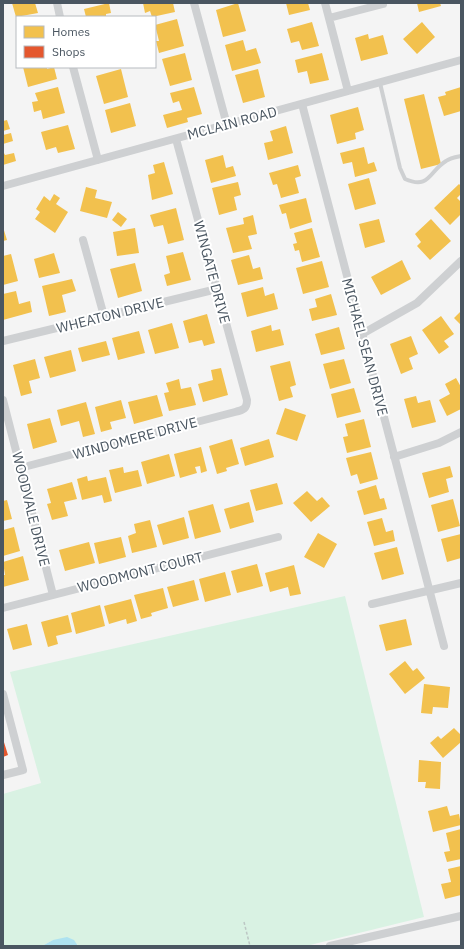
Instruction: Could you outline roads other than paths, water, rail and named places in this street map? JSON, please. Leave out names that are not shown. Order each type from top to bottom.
[{"type":"street","points":[[57,3],[60,16]]},
{"type":"street","points":[[194,3],[227,125]]},
{"type":"street","points":[[325,3],[348,91]]},
{"type":"street","points":[[329,18],[383,4]]},
{"type":"street","name":"MCLAIN ROAD","points":[[3,186],[461,60]]},
{"type":"street","points":[[73,68],[98,160]]},
{"type":"street","name":"MICHAEL SEAN DRIVE","points":[[302,104],[444,646]]},
{"type":"street","name":"WINGATE DRIVE","points":[[176,139],[247,405]]},
{"type":"street","points":[[83,240],[104,316]]},
{"type":"street","points":[[362,334],[417,303],[461,260]]},
{"type":"street","name":"WHEATON DRIVE","points":[[3,341],[217,288]]},
{"type":"street","name":"WOODVALE DRIVE","points":[[3,400],[53,595]]},
{"type":"street","name":"WINDOMERE DRIVE","points":[[20,468],[235,412],[244,409],[247,405]]},
{"type":"street","points":[[394,457],[439,443],[461,432]]},
{"type":"street","name":"WOODMONT COURT","points":[[3,608],[278,537]]},
{"type":"street","points":[[372,604],[461,583]]},
{"type":"street","points":[[3,694],[23,770],[3,775]]},
{"type":"street","points":[[330,946],[461,916]]},
{"type":"lane","points":[[380,83],[400,168],[405,179],[415,184],[424,182],[446,161],[461,156]]},
{"type":"water","points":[[67,937],[74,940],[78,946],[42,946],[53,940]]}]
